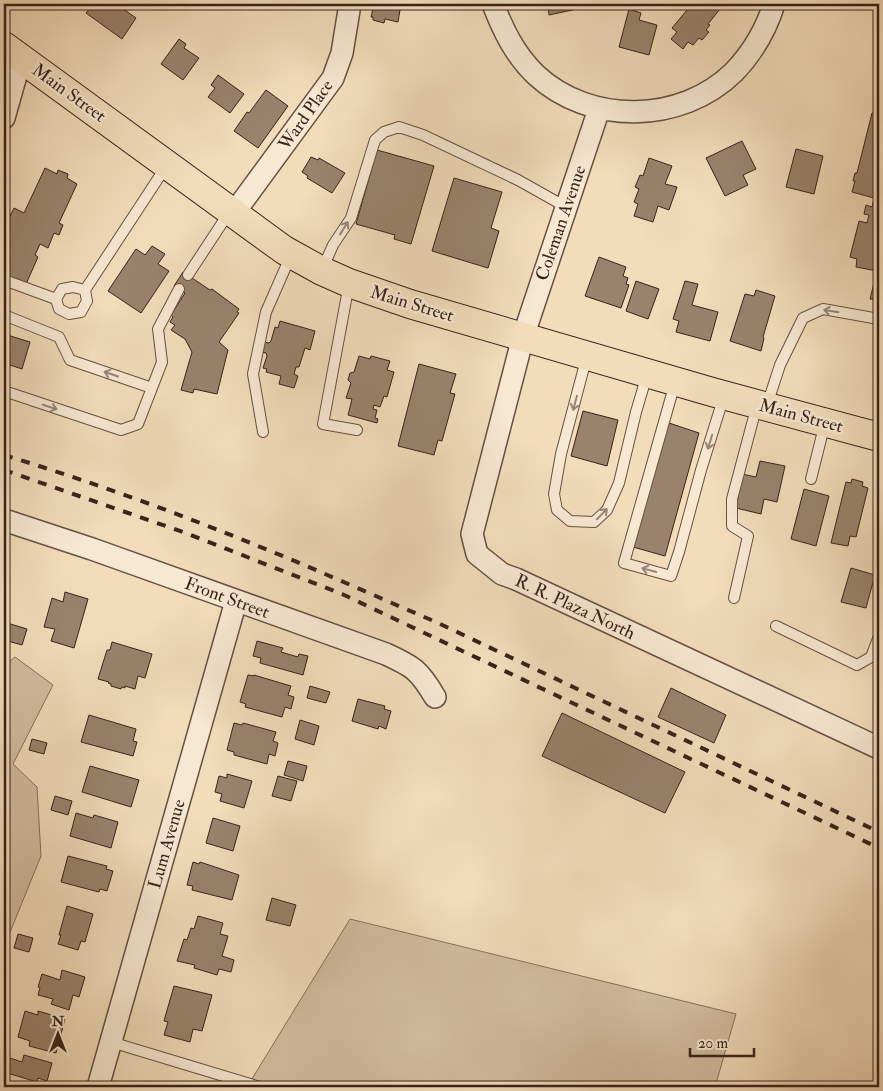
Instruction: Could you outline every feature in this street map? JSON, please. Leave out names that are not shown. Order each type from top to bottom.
[{"type":"main road","name":"Main Street","points":[[12,52],[291,254],[322,272],[410,304],[724,395],[879,437]]},
{"type":"street","name":"Ward Place","points":[[232,212],[333,78],[342,53],[350,4]]},
{"type":"street","points":[[493,4],[502,28],[517,53],[536,75],[558,92],[585,105],[628,113],[657,110],[698,97],[733,72],[752,50],[767,25],[774,4]]},
{"type":"street","points":[[4,118],[12,52]]},
{"type":"street","name":"Coleman Avenue","points":[[523,336],[599,109]]},
{"type":"street","name":"R. R. Plaza North","points":[[523,336],[472,534],[477,554],[502,574],[879,748]]},
{"type":"street","name":"Front Street","points":[[4,520],[92,549],[386,654],[410,665],[424,678],[435,697]]},
{"type":"street","name":"Lum Avenue","points":[[98,1087],[236,601]]},
{"type":"lane","points":[[322,272],[333,246],[351,218],[375,140],[384,132],[399,127],[423,135],[518,180],[566,207]]},
{"type":"lane","points":[[85,290],[73,287],[62,289],[56,299],[59,309],[69,314],[81,312],[87,301],[85,290],[167,165]]},
{"type":"lane","points":[[188,275],[232,212]]},
{"type":"lane","points":[[263,432],[253,374],[266,312],[291,254]]},
{"type":"lane","points":[[4,280],[56,299]]},
{"type":"lane","points":[[349,283],[323,424],[357,430]]},
{"type":"lane","points":[[4,391],[121,430],[138,424],[162,362],[158,329],[178,289]]},
{"type":"lane","points":[[734,598],[748,536],[732,526],[732,499],[762,405],[803,318],[823,309],[879,319]]},
{"type":"lane","points":[[4,315],[59,337],[70,360],[152,388]]},
{"type":"lane","points":[[588,356],[562,454],[554,494],[557,510],[570,522],[594,522],[607,510],[620,483],[636,412],[648,373]]},
{"type":"lane","points":[[676,381],[624,563],[671,576],[724,395]]},
{"type":"lane","points":[[811,478],[825,422]]},
{"type":"lane","points":[[776,626],[858,664],[871,657],[879,636]]},
{"type":"lane","points":[[111,1042],[260,1087]]},
{"type":"shaded area","points":[[15,657],[53,685],[13,764],[37,787],[41,856],[4,947],[4,666]]},
{"type":"shaded area","points":[[350,919],[736,1014],[715,1087],[247,1087]]},
{"type":"building","points":[[93,4],[120,4],[119,6],[136,18],[122,39],[86,13]]},
{"type":"building","points":[[374,4],[401,4],[398,22],[385,19],[384,23],[373,20],[373,17],[371,17]]},
{"type":"building","points":[[541,4],[581,4],[582,8],[549,15],[548,7],[542,9]]},
{"type":"building","points":[[692,4],[724,4],[708,24],[710,25],[706,30],[709,32],[702,40],[699,38],[693,45],[688,42],[683,49],[671,39],[677,32],[672,28]]},
{"type":"building","points":[[629,9],[641,13],[639,20],[657,25],[649,55],[619,47]]},
{"type":"building","points":[[179,39],[186,44],[184,48],[199,58],[183,80],[161,64]]},
{"type":"building","points":[[218,75],[244,94],[230,113],[208,97],[215,88],[211,85]]},
{"type":"building","points":[[266,90],[288,106],[258,148],[234,131]]},
{"type":"building","points":[[872,113],[879,114],[879,307],[876,306],[877,300],[870,299],[877,271],[856,267],[857,259],[850,257],[859,221],[867,223],[869,215],[864,214],[866,205],[872,207],[874,198],[852,192],[855,173],[857,173]]},
{"type":"building","points":[[742,141],[756,169],[743,175],[748,185],[725,196],[706,158]]},
{"type":"building","points":[[796,149],[823,156],[814,194],[786,187]]},
{"type":"building","points":[[377,150],[434,166],[411,244],[394,239],[395,235],[356,224]]},
{"type":"building","points":[[311,157],[318,160],[319,158],[345,173],[332,193],[307,178],[308,176],[302,172]]},
{"type":"building","points":[[649,158],[672,166],[665,184],[677,187],[669,210],[658,206],[653,222],[634,216],[638,204],[634,202],[639,189],[635,187],[640,175],[643,176]]},
{"type":"building","points":[[45,168],[57,174],[58,170],[68,174],[67,178],[77,184],[59,223],[63,225],[59,235],[54,233],[48,248],[40,244],[35,255],[38,257],[26,284],[8,276],[9,272],[4,270],[4,229],[14,208],[24,213]]},
{"type":"building","points":[[454,178],[502,192],[491,228],[499,231],[488,268],[432,251]]},
{"type":"building","points":[[152,246],[165,254],[158,264],[169,271],[141,313],[108,291],[136,249],[145,255]]},
{"type":"building","points":[[599,257],[626,267],[623,276],[628,278],[626,284],[629,285],[621,308],[585,296]]},
{"type":"building","points":[[183,272],[210,290],[212,289],[239,309],[237,312],[239,313],[219,342],[228,350],[217,394],[194,389],[193,393],[181,390],[192,352],[185,339],[171,330],[175,325],[170,322],[173,317],[171,315],[185,293],[174,286]]},
{"type":"building","points":[[636,281],[659,289],[648,319],[626,311]]},
{"type":"building","points":[[685,281],[698,284],[692,305],[718,312],[710,341],[676,332],[679,321],[673,319]]},
{"type":"building","points":[[756,290],[775,296],[763,337],[761,351],[730,341],[745,294],[754,296]]},
{"type":"building","points":[[280,321],[315,331],[310,350],[305,348],[299,367],[296,367],[294,374],[298,376],[294,388],[279,384],[281,376],[266,372],[267,369],[263,368],[267,356],[266,353],[261,352],[264,342],[269,343],[271,341],[275,327],[278,328]]},
{"type":"building","points":[[4,334],[30,342],[22,369],[4,363]]},
{"type":"building","points":[[359,356],[370,359],[371,356],[390,361],[387,370],[394,372],[387,397],[384,396],[380,407],[374,405],[373,409],[377,410],[375,418],[378,419],[377,423],[348,415],[352,399],[346,398],[351,383],[348,380],[350,373],[354,372]]},
{"type":"building","points":[[419,364],[456,374],[450,393],[455,394],[442,441],[438,440],[434,455],[398,446]]},
{"type":"building","points":[[583,411],[618,420],[607,466],[571,456]]},
{"type":"building","points":[[666,422],[699,433],[665,556],[633,547]]},
{"type":"building","points":[[760,461],[785,466],[777,502],[764,499],[761,514],[736,508],[742,474],[756,477]]},
{"type":"building","points":[[852,479],[863,482],[862,486],[868,488],[856,537],[850,536],[848,546],[831,543],[846,482],[851,483]]},
{"type":"building","points":[[804,489],[829,496],[816,546],[791,539]]},
{"type":"building","points":[[851,568],[875,575],[866,608],[841,602]]},
{"type":"building","points":[[65,592],[88,599],[74,648],[51,641],[55,629],[44,627],[52,598],[63,602]]},
{"type":"building","points":[[7,623],[27,629],[22,645],[4,640]]},
{"type":"building","points":[[257,641],[283,648],[281,652],[298,657],[299,654],[308,656],[303,675],[260,663],[261,658],[253,656]]},
{"type":"building","points":[[112,642],[152,654],[145,678],[138,676],[135,689],[125,686],[125,688],[122,687],[121,689],[111,686],[109,682],[98,679],[107,650],[110,650]]},
{"type":"building","points":[[248,675],[291,686],[288,695],[294,697],[291,709],[285,707],[282,717],[245,707],[246,704],[240,702]]},
{"type":"building","points":[[310,686],[330,692],[326,703],[307,698]]},
{"type":"building","points":[[671,688],[726,715],[714,743],[658,717]]},
{"type":"building","points":[[358,699],[385,706],[384,709],[391,711],[386,729],[379,726],[378,729],[352,721]]},
{"type":"building","points":[[562,713],[685,772],[665,813],[542,756]]},
{"type":"building","points":[[89,715],[136,729],[133,741],[137,742],[133,756],[81,742]]},
{"type":"building","points":[[300,720],[319,726],[314,745],[295,739]]},
{"type":"building","points":[[234,723],[242,725],[243,723],[276,732],[273,741],[278,743],[275,756],[269,754],[267,764],[234,755],[234,752],[227,750]]},
{"type":"building","points":[[32,739],[47,743],[44,754],[29,750]]},
{"type":"building","points":[[288,761],[307,766],[303,781],[284,775]]},
{"type":"building","points":[[90,766],[139,780],[131,807],[82,792]]},
{"type":"building","points":[[227,774],[252,781],[244,808],[220,801],[222,794],[215,792],[219,776],[227,778]]},
{"type":"building","points":[[278,776],[297,781],[291,801],[272,796]]},
{"type":"building","points":[[55,796],[72,801],[68,815],[51,810]]},
{"type":"building","points":[[76,813],[93,818],[94,815],[118,822],[111,848],[70,836]]},
{"type":"building","points":[[213,818],[240,826],[233,851],[206,843]]},
{"type":"building","points":[[68,856],[107,866],[106,869],[113,871],[107,891],[100,889],[99,892],[61,882]]},
{"type":"building","points":[[193,862],[199,864],[200,862],[239,875],[232,900],[192,890],[193,886],[187,885]]},
{"type":"building","points":[[272,898],[296,905],[290,926],[266,920]]},
{"type":"building","points":[[67,906],[93,914],[85,942],[81,941],[78,950],[58,944]]},
{"type":"building","points":[[198,916],[223,923],[220,934],[228,936],[222,956],[234,960],[231,972],[219,969],[217,975],[194,968],[195,965],[177,961],[184,939],[187,940],[191,928],[194,929]]},
{"type":"building","points":[[18,934],[33,938],[29,952],[14,948]]},
{"type":"building","points":[[62,970],[85,977],[79,997],[73,995],[69,1010],[51,1004],[53,999],[38,995],[42,974],[60,980]]},
{"type":"building","points":[[174,986],[212,995],[202,1031],[193,1029],[190,1042],[164,1035],[168,1022],[164,1021]]},
{"type":"building","points":[[25,1011],[38,1015],[38,1011],[65,1019],[56,1053],[29,1046],[30,1041],[18,1037]]},
{"type":"building","points":[[24,1055],[52,1063],[47,1081],[38,1078],[37,1082],[4,1072],[7,1057],[22,1062]]},
{"type":"railway","points":[[4,455],[68,475],[164,509],[325,574],[436,622],[879,832]]},
{"type":"railway","points":[[4,470],[183,532],[342,594],[879,848]]}]
